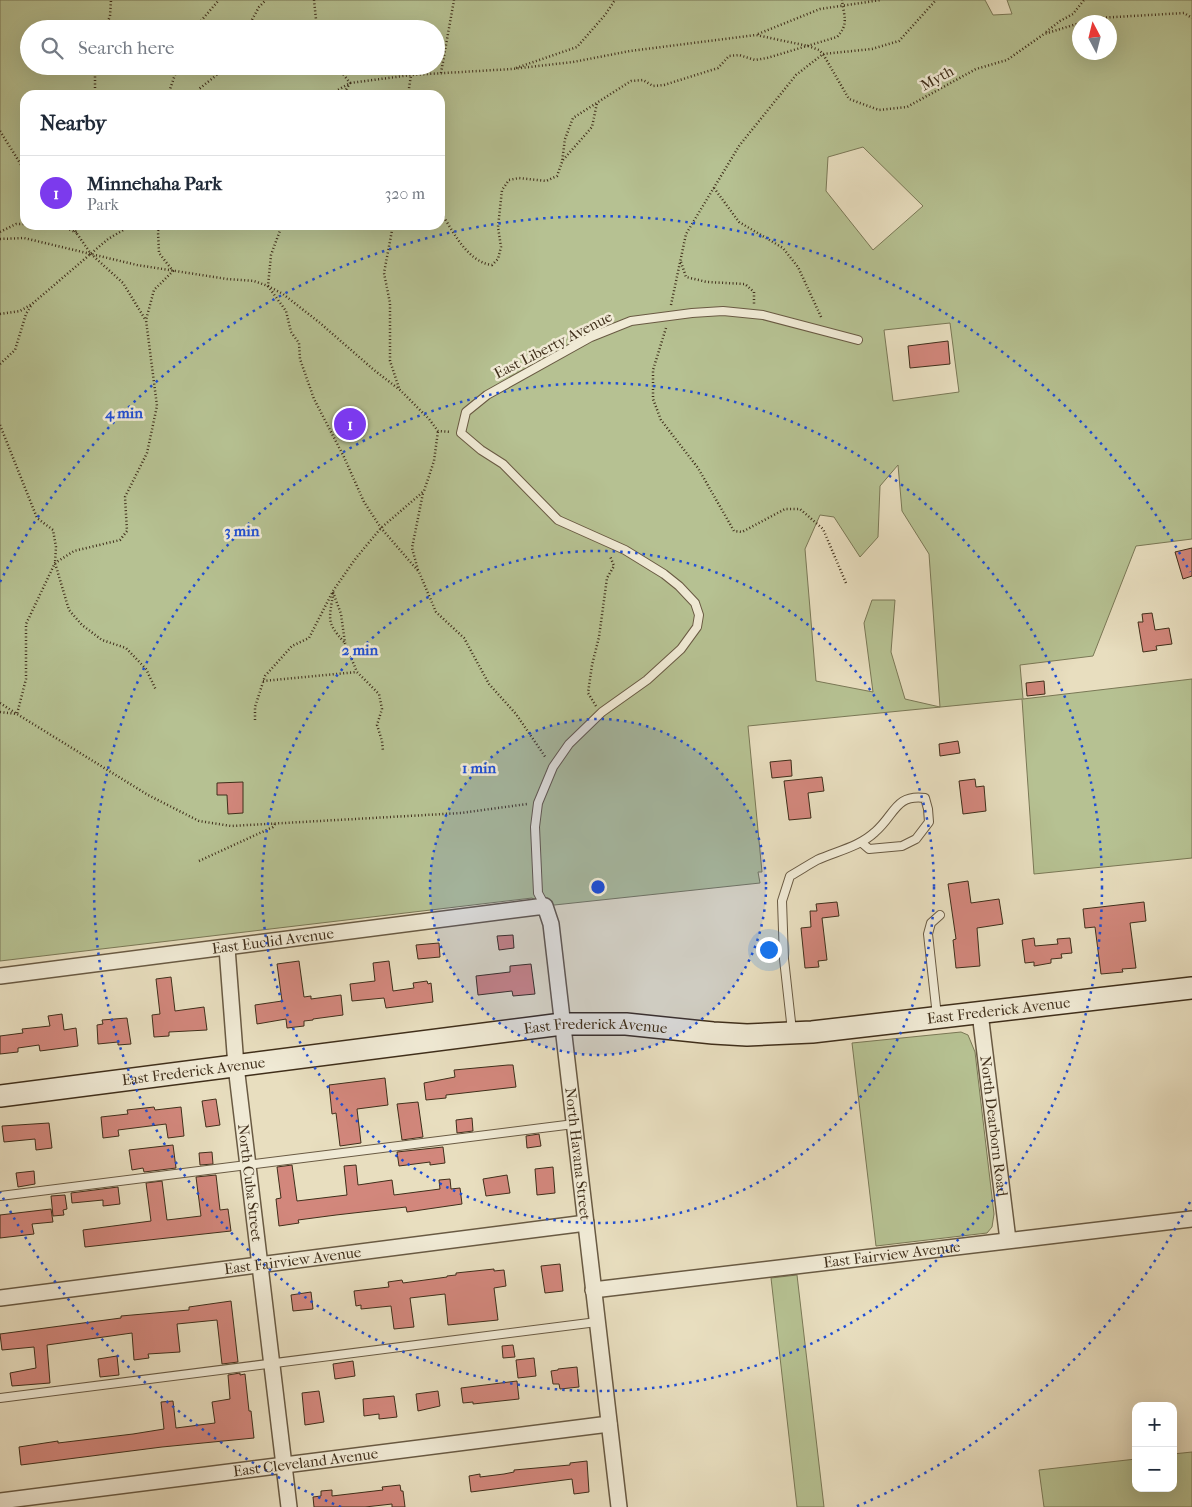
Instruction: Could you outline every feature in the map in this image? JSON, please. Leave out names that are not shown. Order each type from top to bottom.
[{"type":"main road","name":"East Frederick Avenue","points":[[0,1096],[562,1024],[626,1024],[721,1034],[792,1033],[1192,988]]},
{"type":"street","name":"East Euclid Avenue","points":[[0,976],[545,906]]},
{"type":"street","name":"North Havana Street","points":[[545,906],[550,924],[619,1507]]},
{"type":"street","name":"North Cuba Street","points":[[227,948],[236,1066],[289,1507]]},
{"type":"street","name":"North Dearborn Road","points":[[980,1013],[1008,1240]]},
{"type":"street","name":"East Fairview Avenue","points":[[594,1290],[1192,1219]]},
{"type":"street","name":"East Fairview Avenue","points":[[0,1298],[586,1223]]},
{"type":"street","name":"East Cleveland Avenue","points":[[0,1501],[609,1424]]},
{"type":"lane","name":"East Liberty Avenue","points":[[461,433],[466,412],[496,390],[591,337],[631,321],[692,312],[722,311],[763,315],[858,340]]},
{"type":"lane","name":"North Havana Street","points":[[461,433],[481,450],[503,464],[558,520],[638,558],[664,574],[695,603],[700,615],[697,627],[690,638],[665,665],[602,712],[569,744],[553,767],[538,803],[535,827],[538,893],[545,906]]},
{"type":"lane","points":[[792,1033],[784,959],[782,901],[790,876],[817,861],[862,843],[877,831],[904,799],[913,796],[926,798],[929,822],[916,839],[902,846],[869,849],[862,843]]},
{"type":"lane","points":[[937,1018],[928,934],[930,924],[940,915]]},
{"type":"lane","points":[[0,1196],[574,1124]]},
{"type":"lane","points":[[0,1398],[597,1322]]},
{"type":"path","points":[[108,20],[111,0]]},
{"type":"path","points":[[202,20],[219,0]]},
{"type":"path","points":[[252,20],[259,7],[266,0]]},
{"type":"path","points":[[314,0],[316,20]]},
{"type":"path","points":[[445,51],[454,0]]},
{"type":"path","points":[[512,70],[577,47],[605,15],[615,0]]},
{"type":"path","points":[[445,218],[471,256],[482,264],[492,265],[498,259],[500,247],[498,226],[502,190],[509,180],[519,178],[546,181],[557,176],[562,162],[565,139],[573,118],[631,81],[643,80],[653,86],[664,85],[718,68],[729,56],[739,55],[754,60],[767,58],[836,37],[844,30],[846,22],[842,0]]},
{"type":"path","points":[[445,73],[512,70],[573,62],[630,51],[756,35],[820,9],[881,0]]},
{"type":"path","points":[[846,583],[823,529],[800,509],[785,509],[742,532],[734,531],[698,468],[661,420],[653,399],[653,370],[669,316],[686,234],[739,146],[796,75],[822,54],[872,49],[900,41],[936,0]]},
{"type":"path","points":[[1044,34],[1060,21],[1073,14],[1084,0]]},
{"type":"path","points":[[1184,13],[1192,18]]},
{"type":"path","name":"Myth","points":[[1117,17],[1192,14]]},
{"type":"path","name":"Myth","points":[[822,54],[849,99],[879,110],[907,107],[976,69],[1008,60],[1044,34],[1072,26]]},
{"type":"path","points":[[756,35],[808,46],[819,50],[822,54]]},
{"type":"path","points":[[95,75],[95,90]]},
{"type":"path","points":[[170,90],[175,75]]},
{"type":"path","points":[[199,90],[217,75]]},
{"type":"path","points":[[344,75],[350,83]]},
{"type":"path","points":[[338,90],[350,83],[411,75],[409,90]]},
{"type":"path","points":[[346,90],[350,83]]},
{"type":"path","points":[[562,162],[592,127],[596,103]]},
{"type":"path","points":[[0,131],[20,163]]},
{"type":"path","points":[[714,188],[739,222],[783,248],[798,267],[828,332]]},
{"type":"path","points":[[0,232],[20,224]]},
{"type":"path","points":[[70,230],[78,234]]},
{"type":"path","points":[[74,230],[91,254],[123,283],[146,320]]},
{"type":"path","points":[[0,314],[20,311],[32,304],[108,239],[123,230]]},
{"type":"path","points":[[158,230],[160,253],[173,271]]},
{"type":"path","points":[[280,230],[271,255],[268,286],[286,311],[291,332],[299,343],[300,358],[314,399],[344,457],[364,502],[381,528],[418,572]]},
{"type":"path","points":[[392,230],[384,273],[390,303],[390,361],[400,390]]},
{"type":"path","points":[[0,239],[24,238],[137,265],[254,282],[268,286],[283,294],[320,323],[400,390],[429,419],[438,431],[434,462],[424,491],[412,548],[418,572],[436,612],[464,638],[490,684],[516,714],[553,767]]},
{"type":"path","points":[[680,261],[686,278],[707,282],[745,284],[754,292],[755,302],[749,314]]},
{"type":"path","points":[[17,714],[26,679],[26,624],[55,563],[74,552],[120,540],[127,531],[125,497],[147,453],[157,406],[146,320],[154,290],[173,271]]},
{"type":"path","points":[[0,364],[15,350],[26,314],[32,304]]},
{"type":"path","points":[[0,425],[37,518],[53,530],[56,547],[55,563],[69,610],[82,625],[102,640],[126,648],[146,669],[156,690]]},
{"type":"path","points":[[438,431],[461,433]]},
{"type":"path","points":[[256,720],[255,707],[265,676],[292,646],[309,638],[333,591],[356,558],[381,528],[424,491]]},
{"type":"path","points":[[602,712],[592,701],[588,693],[608,578],[614,566],[606,543]]},
{"type":"path","points":[[333,591],[341,614],[345,643],[357,672],[379,694],[382,709],[377,725],[383,751]]},
{"type":"path","points":[[333,591],[329,621],[332,629],[345,643]]},
{"type":"path","points":[[263,681],[357,672]]},
{"type":"path","points":[[0,703],[148,795],[199,821],[231,826],[461,813],[538,803]]},
{"type":"path","points":[[0,712],[17,714]]},
{"type":"path","points":[[199,861],[273,827],[275,823]]},
{"type":"green space","points":[[0,0],[985,0],[993,15],[1012,14],[1007,0],[1192,0],[1192,539],[1136,546],[1093,656],[1020,665],[1023,699],[1192,679],[1192,858],[1034,874],[1022,699],[748,726],[762,872],[758,872],[760,883],[545,906],[532,898],[0,961]],"holes":[[[863,147],[923,206],[873,250],[826,191],[828,157]],[[950,323],[959,392],[893,401],[884,330]],[[898,465],[902,511],[929,554],[940,707],[905,699],[891,652],[895,600],[872,600],[864,623],[873,692],[816,681],[805,549],[820,515],[834,517],[860,557],[878,537],[880,486]]]},
{"type":"green space","points":[[961,1032],[968,1035],[975,1052],[994,1214],[992,1227],[987,1233],[876,1246],[852,1043]]},
{"type":"green space","points":[[797,1275],[824,1507],[797,1507],[771,1278]]},
{"type":"green space","points":[[1192,1452],[1192,1507],[1044,1507],[1039,1470],[1132,1459],[1132,1492],[1177,1492],[1177,1454]]},
{"type":"building","points":[[948,341],[950,364],[910,368],[908,346]]},
{"type":"building","points":[[1192,548],[1192,576],[1183,579],[1175,552]]},
{"type":"building","points":[[1152,613],[1155,630],[1169,628],[1172,644],[1156,646],[1157,650],[1143,652],[1138,622],[1143,622],[1142,614]]},
{"type":"building","points":[[1044,681],[1045,694],[1027,696],[1026,683]]},
{"type":"building","points":[[958,741],[960,753],[940,756],[939,744]]},
{"type":"building","points":[[791,760],[792,776],[772,778],[770,762]]},
{"type":"building","points":[[822,777],[824,791],[808,793],[811,818],[789,820],[784,781]]},
{"type":"building","points":[[975,779],[976,787],[984,786],[986,811],[963,814],[959,781]]},
{"type":"building","points":[[243,782],[243,813],[228,814],[227,795],[217,795],[217,783]]},
{"type":"building","points":[[968,881],[971,903],[999,899],[1003,924],[977,928],[980,966],[956,968],[953,940],[956,939],[948,884]]},
{"type":"building","points":[[837,902],[839,916],[822,918],[827,960],[818,961],[819,967],[805,968],[801,928],[811,927],[810,911],[817,911],[816,904]]},
{"type":"building","points":[[1144,902],[1146,921],[1130,923],[1136,968],[1122,969],[1123,972],[1101,974],[1095,927],[1085,928],[1083,909]]},
{"type":"building","points":[[513,935],[514,948],[499,950],[497,936]]},
{"type":"building","points":[[1034,938],[1035,946],[1058,944],[1057,939],[1070,938],[1072,953],[1061,954],[1062,958],[1051,959],[1051,963],[1034,966],[1034,962],[1025,963],[1022,940]]},
{"type":"building","points":[[439,943],[440,957],[418,959],[416,945]]},
{"type":"building","points":[[299,961],[304,997],[311,996],[311,999],[341,995],[343,1015],[304,1021],[304,1026],[287,1028],[286,1019],[257,1024],[255,1005],[282,1001],[277,964]]},
{"type":"building","points":[[389,961],[393,991],[414,988],[413,983],[427,981],[428,984],[431,983],[433,1002],[386,1008],[384,998],[352,1001],[350,984],[375,981],[373,963]]},
{"type":"building","points":[[531,964],[535,994],[513,996],[512,991],[478,995],[476,976],[510,972],[510,966]]},
{"type":"building","points":[[171,977],[175,1011],[204,1007],[207,1030],[169,1032],[169,1036],[154,1037],[152,1015],[160,1014],[156,979]]},
{"type":"building","points":[[62,1014],[64,1030],[76,1028],[78,1046],[40,1051],[39,1045],[18,1048],[18,1052],[0,1054],[0,1036],[23,1033],[22,1029],[50,1026],[48,1016]]},
{"type":"building","points":[[127,1018],[131,1044],[118,1045],[118,1042],[98,1044],[97,1025],[103,1024],[102,1020]]},
{"type":"building","points":[[513,1065],[516,1087],[446,1095],[446,1098],[426,1100],[424,1083],[455,1077],[454,1070]]},
{"type":"building","points":[[385,1078],[388,1105],[357,1109],[361,1143],[340,1146],[336,1113],[332,1114],[329,1085]]},
{"type":"building","points":[[216,1099],[220,1125],[206,1127],[202,1101]]},
{"type":"building","points":[[418,1102],[423,1137],[402,1140],[397,1104]]},
{"type":"building","points":[[154,1107],[155,1110],[181,1107],[184,1136],[168,1138],[166,1124],[118,1130],[119,1136],[103,1138],[101,1117],[128,1114],[127,1110]]},
{"type":"building","points":[[472,1118],[473,1131],[457,1133],[456,1120]]},
{"type":"building","points":[[49,1123],[52,1148],[36,1150],[35,1139],[4,1142],[2,1126]]},
{"type":"building","points":[[539,1134],[541,1146],[527,1148],[526,1136]]},
{"type":"building","points":[[173,1145],[176,1168],[144,1172],[143,1168],[132,1170],[129,1150]]},
{"type":"building","points":[[443,1147],[445,1163],[430,1165],[430,1162],[399,1166],[397,1152]]},
{"type":"building","points":[[212,1152],[213,1164],[200,1165],[199,1153]]},
{"type":"building","points":[[292,1165],[297,1201],[347,1195],[344,1166],[356,1165],[358,1185],[392,1180],[394,1195],[440,1189],[439,1180],[450,1179],[451,1189],[460,1188],[462,1204],[407,1212],[406,1207],[336,1215],[298,1220],[299,1223],[279,1226],[276,1199],[281,1198],[277,1167]]},
{"type":"building","points":[[553,1167],[555,1193],[537,1195],[535,1169]]},
{"type":"building","points":[[34,1171],[35,1184],[18,1187],[16,1173]]},
{"type":"building","points":[[216,1175],[220,1210],[228,1209],[231,1231],[85,1247],[83,1230],[151,1221],[146,1183],[162,1181],[167,1220],[201,1216],[196,1177]]},
{"type":"building","points":[[507,1175],[510,1193],[486,1196],[483,1179]]},
{"type":"building","points":[[118,1187],[120,1204],[103,1206],[103,1200],[72,1203],[71,1193]]},
{"type":"building","points":[[65,1195],[67,1209],[63,1210],[64,1215],[53,1216],[51,1196]]},
{"type":"building","points":[[51,1209],[53,1222],[32,1224],[34,1234],[0,1238],[0,1215]]},
{"type":"building","points":[[560,1264],[563,1291],[545,1293],[541,1266]]},
{"type":"building","points":[[494,1269],[494,1271],[504,1270],[506,1286],[494,1288],[498,1320],[448,1325],[445,1294],[410,1298],[414,1327],[394,1329],[391,1306],[361,1309],[361,1305],[356,1306],[354,1291],[389,1287],[388,1282],[402,1280],[403,1283],[447,1277],[456,1275],[456,1273]]},
{"type":"building","points":[[311,1292],[313,1309],[293,1311],[291,1295]]},
{"type":"building","points":[[231,1301],[238,1362],[222,1364],[217,1320],[177,1324],[180,1352],[148,1354],[149,1358],[134,1360],[132,1333],[47,1345],[50,1383],[12,1386],[10,1373],[36,1368],[34,1347],[2,1350],[0,1334],[121,1318],[121,1316],[189,1310],[189,1307]]},
{"type":"building","points":[[513,1345],[515,1357],[503,1358],[502,1346]]},
{"type":"building","points":[[117,1356],[119,1375],[100,1377],[98,1359]]},
{"type":"building","points":[[534,1358],[536,1376],[518,1378],[516,1360]]},
{"type":"building","points":[[353,1361],[355,1376],[335,1379],[333,1364]]},
{"type":"building","points":[[577,1367],[579,1387],[560,1389],[559,1384],[553,1384],[551,1371]]},
{"type":"building","points":[[240,1373],[240,1375],[245,1374],[254,1438],[162,1447],[21,1465],[19,1447],[164,1429],[161,1402],[173,1401],[176,1428],[215,1423],[212,1402],[230,1399],[228,1375]]},
{"type":"building","points":[[517,1381],[519,1399],[473,1404],[473,1402],[463,1403],[461,1388]]},
{"type":"building","points":[[319,1391],[324,1422],[305,1425],[302,1393]]},
{"type":"building","points":[[438,1391],[440,1406],[418,1411],[416,1394]]},
{"type":"building","points":[[394,1396],[397,1417],[379,1419],[379,1414],[364,1416],[363,1399]]},
{"type":"building","points":[[587,1461],[589,1492],[574,1494],[572,1479],[471,1492],[469,1476],[480,1474],[480,1477],[504,1474],[514,1472],[514,1470],[570,1465],[570,1463]]},
{"type":"building","points":[[400,1485],[401,1491],[403,1491],[405,1507],[392,1507],[392,1504],[365,1507],[314,1507],[313,1497],[321,1496],[321,1491],[332,1490],[332,1496],[383,1490],[382,1487]]},
{"type":"place","name":"Minnehaha Park","points":[[350,424]]}]
